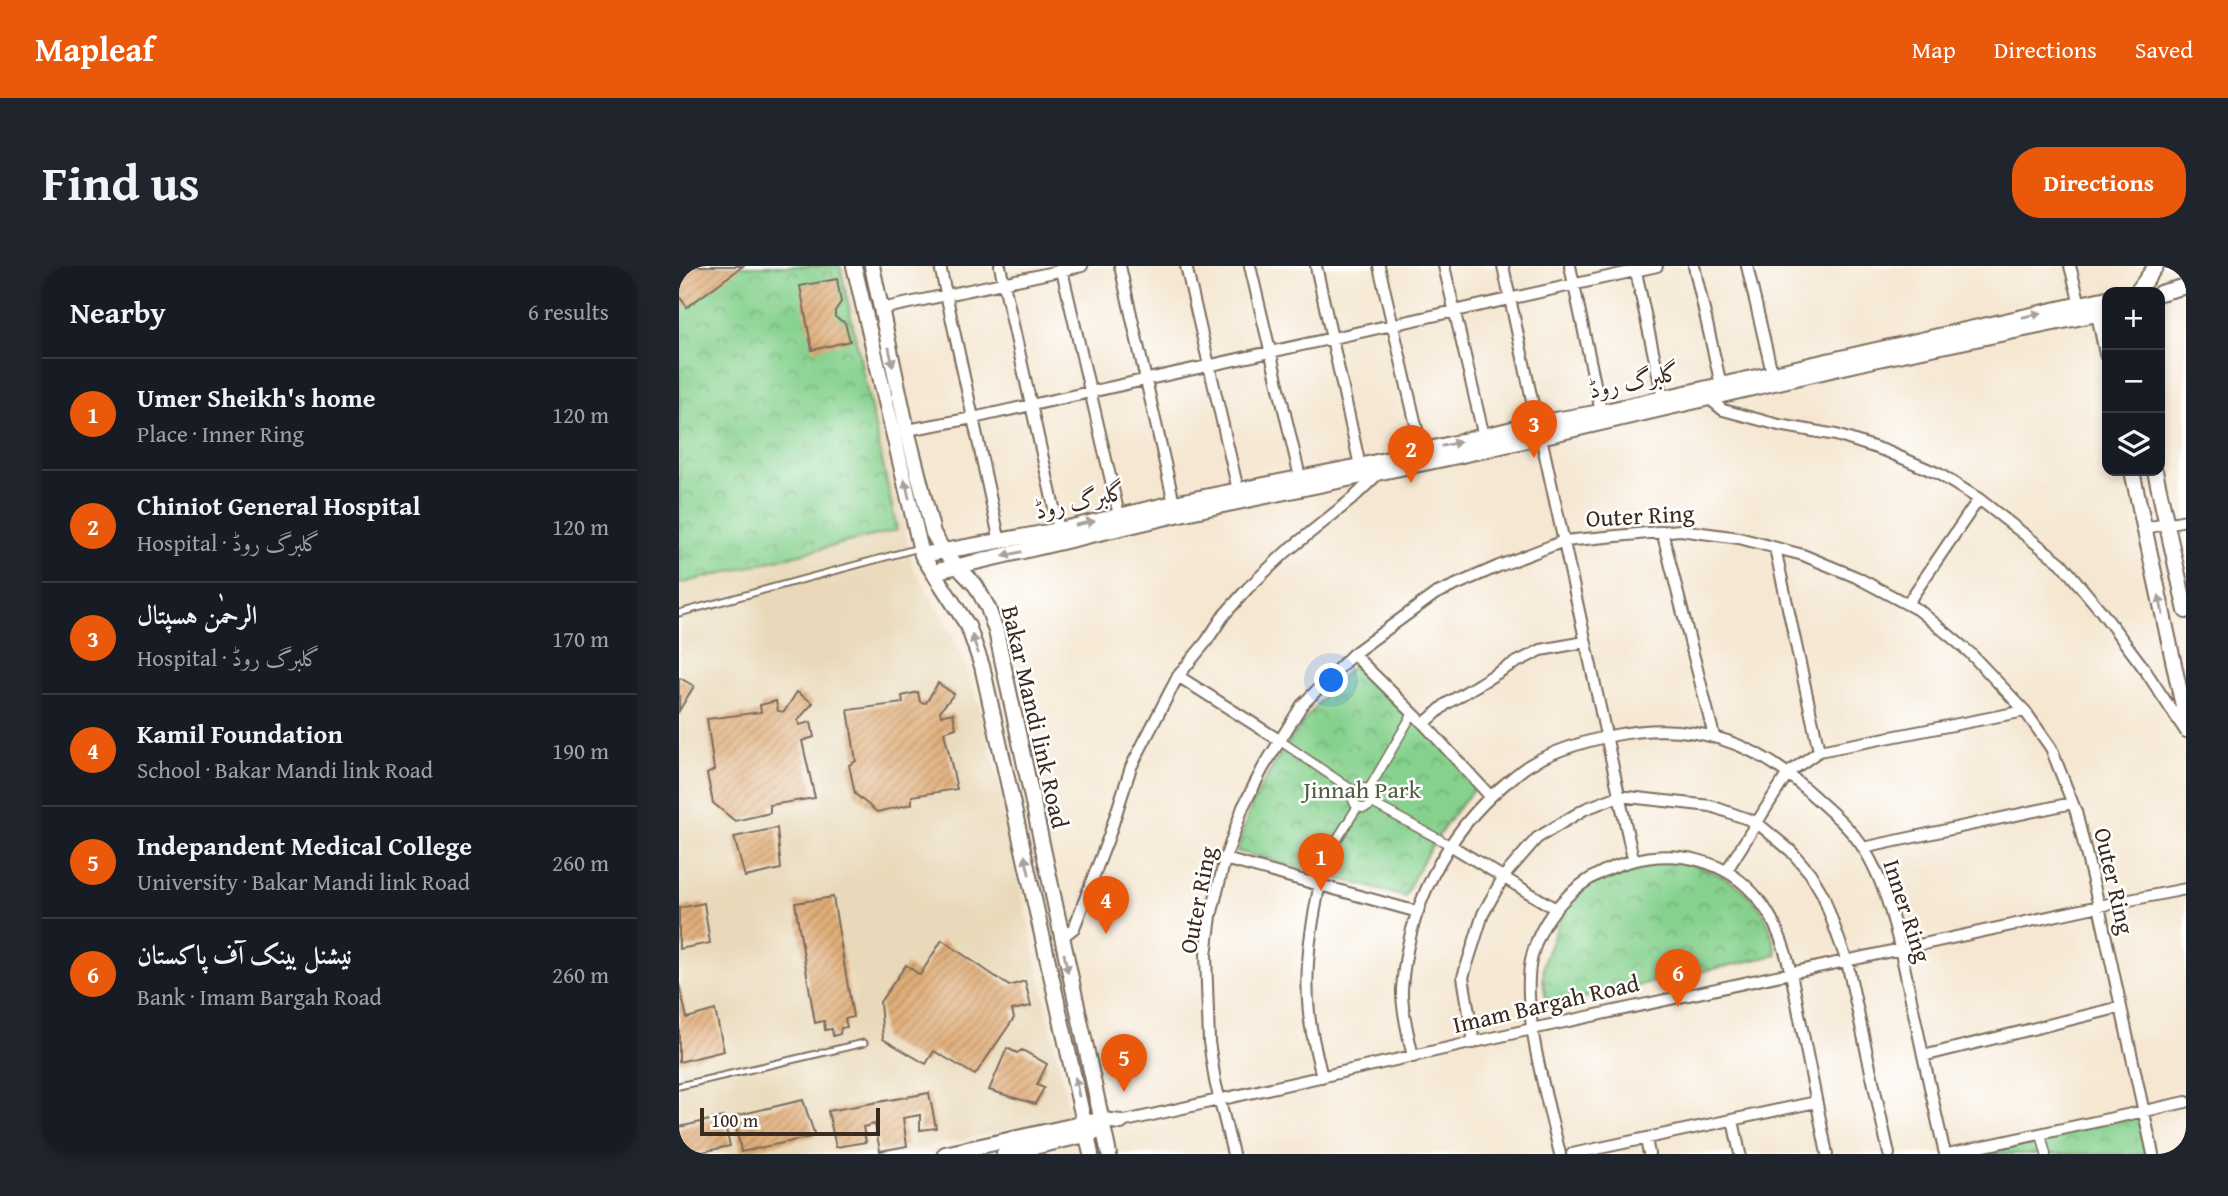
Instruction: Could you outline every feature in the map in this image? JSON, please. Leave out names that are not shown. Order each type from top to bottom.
[{"type":"main road","name":"Bakar Mandi link Road","points":[[854,266],[921,552],[968,626],[982,666],[1091,1154]]},
{"type":"main road","name":"Bakar Mandi link Road","points":[[871,266],[933,533],[944,552],[976,586],[996,631],[1109,1154]]},
{"type":"main road","points":[[2141,287],[2156,266]]},
{"type":"main road","points":[[2165,292],[2186,286]]},
{"type":"main road","name":"گلبرگ روڈ","points":[[933,572],[1185,513],[1380,472],[1601,412],[1663,398],[1704,394],[1721,385],[1772,373],[2080,304],[2102,306]]},
{"type":"main road","name":"گلبرگ روڈ","points":[[921,552],[944,552],[1059,530],[1484,437],[1539,430],[1874,360],[2102,306]]},
{"type":"main road","points":[[2133,476],[2186,720]]},
{"type":"main road","points":[[2156,476],[2166,525],[2184,588],[2186,611]]},
{"type":"main road","name":"Imam Bargah Road","points":[[945,1154],[1121,1122]]},
{"type":"main road","name":"Imam Bargah Road","points":[[1004,1154],[1086,1129]]},
{"type":"street","points":[[940,266],[1000,542]]},
{"type":"street","points":[[1000,266],[1059,530]]},
{"type":"street","points":[[881,309],[1062,268],[1082,266]]},
{"type":"street","points":[[1120,266],[1174,503]]},
{"type":"street","points":[[1186,266],[1238,490]]},
{"type":"street","points":[[1249,266],[1300,477]]},
{"type":"street","points":[[1315,266],[1360,466]]},
{"type":"street","points":[[1379,266],[1422,451]]},
{"type":"street","points":[[1444,266],[1484,437]]},
{"type":"street","points":[[1503,266],[1633,859]]},
{"type":"street","points":[[1570,266],[1601,412]]},
{"type":"street","points":[[907,430],[973,418],[1454,312],[1574,285],[1635,268],[1657,266]]},
{"type":"street","points":[[1693,266],[1721,385]]},
{"type":"street","points":[[1747,266],[1772,373]]},
{"type":"street","points":[[2070,266],[2080,304]]},
{"type":"street","points":[[1062,268],[1119,515]]},
{"type":"street","points":[[1635,268],[1663,398]]},
{"type":"street","points":[[1704,394],[1723,410],[1836,435],[1886,451],[1939,474],[1978,500],[2061,563],[2143,667],[2186,732]]},
{"type":"street","points":[[1061,938],[1074,928],[1109,836],[1131,767],[1178,676],[1248,588],[1286,552],[1352,499],[1394,457]]},
{"type":"street","points":[[1907,604],[1978,500]]},
{"type":"street","points":[[2145,528],[2186,520]]},
{"type":"street","name":"Outer Ring","points":[[1233,1154],[1209,1042],[1206,955],[1225,859],[1243,807],[1279,740],[1302,705],[1353,653],[1435,594],[1564,541],[1680,530],[1739,538],[1803,555],[1856,576],[1920,611],[1969,652],[2025,711],[2051,748],[2072,803],[2099,906],[2153,1154]]},
{"type":"street","points":[[1662,531],[1714,736]]},
{"type":"street","points":[[1776,548],[1819,751]]},
{"type":"street","points":[[1425,724],[1446,704],[1509,666],[1541,650],[1585,642]]},
{"type":"street","points":[[1353,653],[1425,724],[1490,796]]},
{"type":"street","points":[[1178,676],[1355,792]]},
{"type":"street","points":[[1727,870],[1788,773],[1819,751],[2025,711]]},
{"type":"street","points":[[1369,789],[1413,713]]},
{"type":"street","name":"Inner Ring","points":[[1413,1057],[1402,992],[1407,956],[1418,912],[1437,867],[1469,817],[1530,764],[1577,743],[1657,729],[1714,736],[1730,740],[1788,773],[1847,828],[1863,848],[1883,892],[1900,951],[1946,1154]]},
{"type":"street","points":[[1363,788],[1369,789],[1374,797],[1372,803],[1364,808],[1358,806],[1353,798],[1355,792],[1363,788]]},
{"type":"street","points":[[1474,1043],[1463,976],[1483,914],[1504,876],[1537,838],[1584,809],[1619,796],[1711,806],[1756,821],[1791,851],[1823,895],[1847,962],[1889,1154]]},
{"type":"street","points":[[1372,803],[1504,876],[1554,908]]},
{"type":"street","points":[[1863,848],[2072,803]]},
{"type":"street","points":[[1322,1077],[1309,1015],[1307,973],[1316,882],[1358,806]]},
{"type":"street","points":[[1560,1154],[1532,1029],[1529,975],[1532,955],[1554,908],[1597,875],[1633,859],[1655,856],[1678,856],[1727,870],[1758,898],[1767,911],[1779,933],[1790,973],[1827,1154]]},
{"type":"street","points":[[1225,859],[1418,912]]},
{"type":"street","name":"Imam Bargah Road","points":[[1121,1122],[1532,1029],[2099,906],[2186,890]]},
{"type":"street","points":[[1923,1056],[2121,1007]]},
{"type":"street","points":[[1572,1154],[1816,1102]]},
{"type":"street","points":[[1946,1154],[2186,1102]]},
{"type":"street","points":[[1733,1120],[1739,1154]]},
{"type":"street","points":[[2041,1134],[2046,1154]]},
{"type":"street","points":[[1646,1139],[1649,1154]]},
{"type":"lane","points":[[679,614],[921,552]]},
{"type":"lane","points":[[679,1086],[863,1043]]},
{"type":"shaded area","points":[[679,266],[847,266],[913,567],[952,634],[975,692],[996,772],[1070,1116],[895,1154],[679,1154]]},
{"type":"green space","points":[[679,266],[840,266],[897,530],[679,584]]},
{"type":"green space","name":"Jinnah Park","points":[[1357,661],[1480,782],[1438,836],[1405,897],[1237,851],[1250,810],[1273,765],[1312,711]]},
{"type":"green space","points":[[1675,859],[1716,874],[1752,898],[1768,923],[1777,955],[1547,1006],[1543,981],[1544,961],[1563,912],[1578,894],[1629,866]]},
{"type":"green space","points":[[2138,1115],[2147,1154],[1965,1154]]},
{"type":"building","points":[[679,266],[743,266],[687,307],[679,296]]},
{"type":"building","points":[[837,279],[841,302],[835,311],[835,317],[845,323],[850,341],[812,350],[800,286]]},
{"type":"building","points":[[680,678],[694,686],[679,711],[679,680]]},
{"type":"building","points":[[938,683],[954,694],[940,711],[941,716],[953,713],[956,728],[944,732],[957,789],[912,796],[912,804],[877,812],[855,794],[849,765],[856,761],[848,710],[903,703],[902,696],[918,692],[920,702],[926,703]]},
{"type":"building","points":[[797,692],[813,703],[798,720],[799,725],[811,722],[814,737],[802,741],[815,798],[770,805],[770,813],[735,821],[713,803],[707,774],[714,770],[707,719],[761,712],[760,705],[776,701],[778,711],[784,712]]},
{"type":"building","points":[[777,828],[781,869],[745,877],[734,837]]},
{"type":"building","points":[[833,897],[853,1017],[845,1019],[847,1027],[841,1028],[840,1034],[833,1036],[832,1029],[825,1030],[824,1021],[815,1023],[795,903]]},
{"type":"building","points":[[704,903],[710,943],[679,949],[679,908]]},
{"type":"building","points":[[942,940],[1009,986],[1025,981],[1031,1006],[1012,1010],[1014,1018],[975,1075],[934,1051],[926,1064],[883,1039],[880,1002],[906,965],[920,975]]},
{"type":"building","points":[[679,984],[687,1018],[715,1010],[724,1051],[679,1062]]},
{"type":"building","points":[[1007,1048],[1017,1053],[1022,1050],[1047,1064],[1037,1085],[1044,1088],[1035,1104],[989,1090]]},
{"type":"building","points":[[929,1093],[936,1128],[920,1130],[920,1115],[903,1118],[907,1146],[880,1151],[875,1124],[863,1127],[866,1142],[836,1147],[828,1111]]},
{"type":"building","points":[[803,1100],[815,1136],[741,1152],[734,1116]]},
{"type":"building","points":[[723,1117],[730,1146],[681,1154],[679,1127]]},
{"type":"place","name":"الرحمٰن ہسپتال","points":[[1534,458]]},
{"type":"place","name":"Chiniot General Hospital","points":[[1411,483]]},
{"type":"place","name":"Umer Sheikh's home","points":[[1321,891]]},
{"type":"place","name":"Kamil Foundation","points":[[1106,934]]},
{"type":"place","name":"نیشنل بینک آف پاکستان","points":[[1678,1007]]},
{"type":"place","name":"Indepandent Medical College","points":[[1124,1092]]}]
